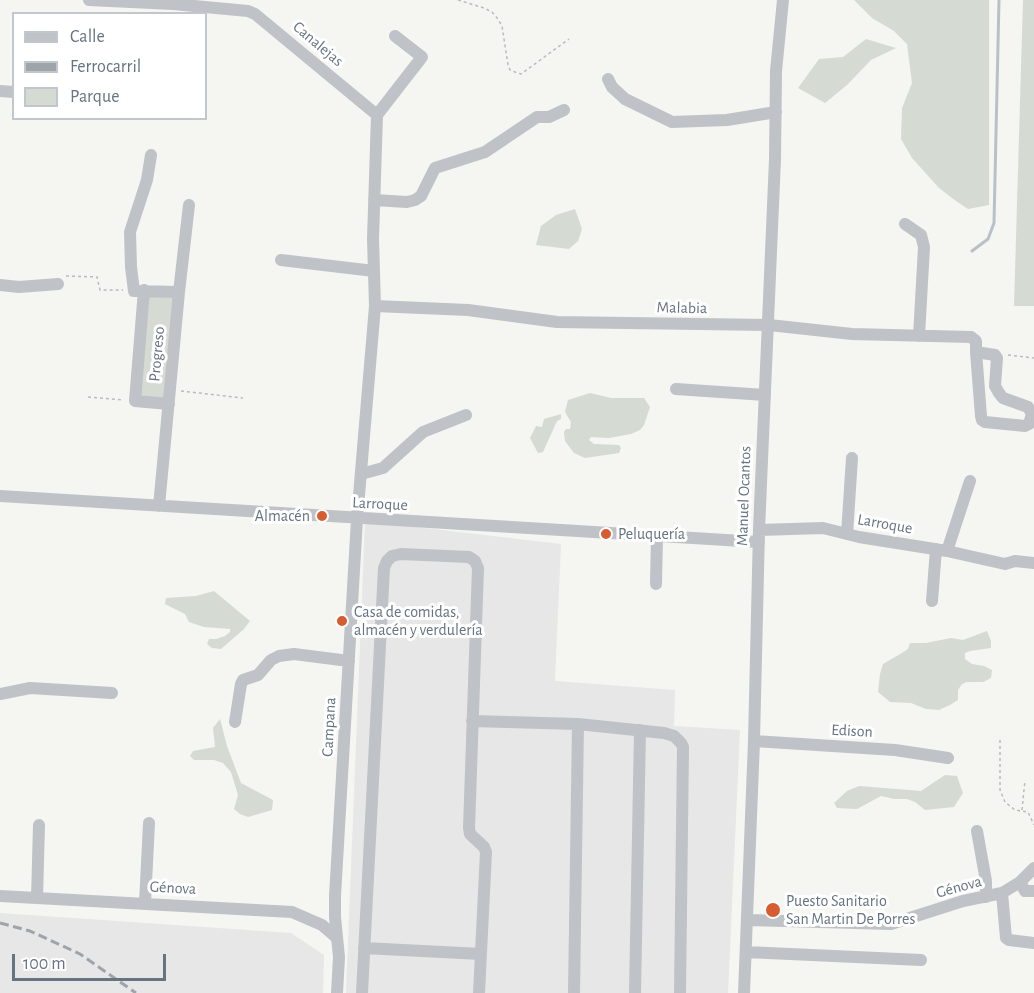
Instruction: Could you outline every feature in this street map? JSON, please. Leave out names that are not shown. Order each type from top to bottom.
[{"type":"street","name":"Canalejas","points":[[89,0],[173,2],[242,10],[255,14],[377,115]]},
{"type":"street","name":"Manuel Ocantos","points":[[744,993],[778,35],[783,0]]},
{"type":"street","points":[[377,115],[422,57],[395,36]]},
{"type":"street","points":[[608,79],[612,87],[625,99],[672,122],[727,120],[776,112]]},
{"type":"street","points":[[374,200],[407,202],[415,200],[421,196],[435,168],[485,153],[493,145],[537,117],[549,117],[564,110]]},
{"type":"street","name":"Campana","points":[[337,993],[339,957],[335,896],[357,519],[375,306],[374,200],[377,115]]},
{"type":"street","points":[[151,155],[147,180],[130,232],[131,267],[139,290],[135,401],[169,404]]},
{"type":"street","name":"Progreso","points":[[159,506],[189,206]]},
{"type":"street","points":[[905,224],[921,235],[924,247],[919,336]]},
{"type":"street","points":[[281,260],[374,271]]},
{"type":"street","points":[[0,285],[20,287],[58,284]]},
{"type":"street","points":[[139,290],[179,292]]},
{"type":"street","name":"Malabia","points":[[375,306],[468,310],[557,322],[769,325],[852,334],[971,338],[976,341],[976,352]]},
{"type":"street","points":[[976,352],[992,353],[997,358],[996,386],[999,393],[1003,398],[1028,407],[1032,414],[1029,424],[1025,426],[982,420],[976,352]]},
{"type":"street","points":[[676,389],[765,395]]},
{"type":"street","points":[[361,474],[383,468],[423,432],[466,415]]},
{"type":"street","points":[[847,534],[852,458]]},
{"type":"street","points":[[932,601],[941,550],[969,481]]},
{"type":"street","name":"Larroque","points":[[0,496],[657,536],[759,536],[823,528],[1005,564],[1015,561],[1034,563]]},
{"type":"street","points":[[656,584],[657,536]]},
{"type":"street","points":[[362,993],[384,568],[392,556],[401,554],[468,557],[475,561],[478,568],[469,828],[470,834],[484,847],[486,852],[479,993]]},
{"type":"street","points":[[235,723],[240,684],[243,680],[258,675],[271,660],[279,656],[294,654],[349,661]]},
{"type":"street","points":[[0,694],[30,688],[112,693]]},
{"type":"street","points":[[472,721],[578,724],[640,730],[674,736],[683,747],[680,993]]},
{"type":"street","points":[[574,993],[578,724]]},
{"type":"street","points":[[635,993],[640,730]]},
{"type":"street","name":"Edison","points":[[754,741],[895,750],[948,758]]},
{"type":"street","points":[[145,903],[149,823]]},
{"type":"street","points":[[37,897],[39,825]]},
{"type":"street","points":[[977,831],[986,881],[986,897]]},
{"type":"street","name":"Génova","points":[[748,920],[891,924],[963,901],[1002,893],[1020,882],[1034,868]]},
{"type":"street","points":[[1020,882],[1025,891],[1034,891]]},
{"type":"street","points":[[1002,893],[1006,938],[1034,943]]},
{"type":"street","name":"Génova","points":[[0,896],[292,912],[322,925],[337,938]]},
{"type":"street","points":[[364,948],[481,954]]},
{"type":"street","points":[[746,952],[921,960]]},
{"type":"path","points":[[459,0],[484,8],[498,19],[502,26],[508,65],[510,70],[515,72],[521,74],[569,39]]},
{"type":"path","points":[[58,284],[63,276],[97,277],[100,290],[139,290]]},
{"type":"path","points":[[992,353],[1034,358]]},
{"type":"path","points":[[171,390],[243,399]]},
{"type":"path","points":[[88,397],[135,401]]},
{"type":"path","points":[[1000,740],[1000,790],[1005,802],[1015,810],[1028,812],[1034,825]]},
{"type":"path","points":[[1022,811],[1025,780]]},
{"type":"shaded area","points":[[365,521],[561,544],[555,681],[675,690],[674,726],[740,730],[728,993],[346,993]]},
{"type":"shaded area","points":[[0,913],[291,933],[324,955],[323,993],[0,993]]},
{"type":"green space","points":[[854,0],[989,0],[989,205],[968,209],[939,188],[912,158],[901,139],[902,108],[912,83],[907,44],[894,31],[872,18]]},
{"type":"green space","points":[[1023,0],[1034,0],[1034,306],[1014,306]]},
{"type":"green space","points":[[866,39],[896,48],[871,60],[847,85],[825,103],[798,88],[819,59],[843,57]]},
{"type":"green space","points":[[575,209],[582,229],[578,241],[569,249],[536,245],[541,226],[556,215]]},
{"type":"green space","points":[[147,294],[175,297],[165,400],[138,398]]},
{"type":"green space","points":[[590,393],[611,398],[644,398],[650,407],[640,430],[609,438],[591,437],[589,440],[594,444],[619,445],[621,448],[619,453],[585,458],[574,453],[565,441],[564,432],[570,429],[571,422],[565,412],[568,400]]},
{"type":"green space","points":[[561,414],[561,419],[557,421],[543,452],[538,453],[530,438],[536,426],[542,427],[544,419]]},
{"type":"green space","points":[[214,591],[250,621],[221,649],[212,648],[207,644],[209,639],[225,636],[230,629],[204,627],[189,622],[185,614],[165,604],[166,598],[196,596]]},
{"type":"green space","points":[[987,631],[991,648],[965,653],[965,659],[972,664],[992,670],[991,678],[983,682],[962,684],[958,690],[958,700],[950,705],[939,710],[926,709],[911,703],[890,702],[878,692],[883,664],[908,649],[910,643],[926,643],[951,638],[963,640]]},
{"type":"green space","points":[[220,719],[241,783],[273,800],[272,810],[248,817],[240,814],[234,809],[238,795],[231,772],[223,763],[214,760],[194,760],[190,756],[193,751],[215,747],[213,728]]},
{"type":"green space","points":[[945,775],[957,776],[963,793],[954,807],[925,810],[907,799],[881,796],[857,809],[837,808],[834,803],[847,791],[859,786],[921,791]]},
{"type":"waterway","points":[[972,251],[988,239],[994,223],[999,0]]},
{"type":"railway","points":[[0,923],[30,931],[80,954],[136,993]]},
{"type":"place","name":"Almacén","points":[[322,516]]},
{"type":"place","name":"Peluquería","points":[[606,534]]},
{"type":"place","name":"Casa de comidas, almacén y verdulería","points":[[342,621]]},
{"type":"place","name":"Puesto Sanitario San Martin De Porres","points":[[773,910]]}]
